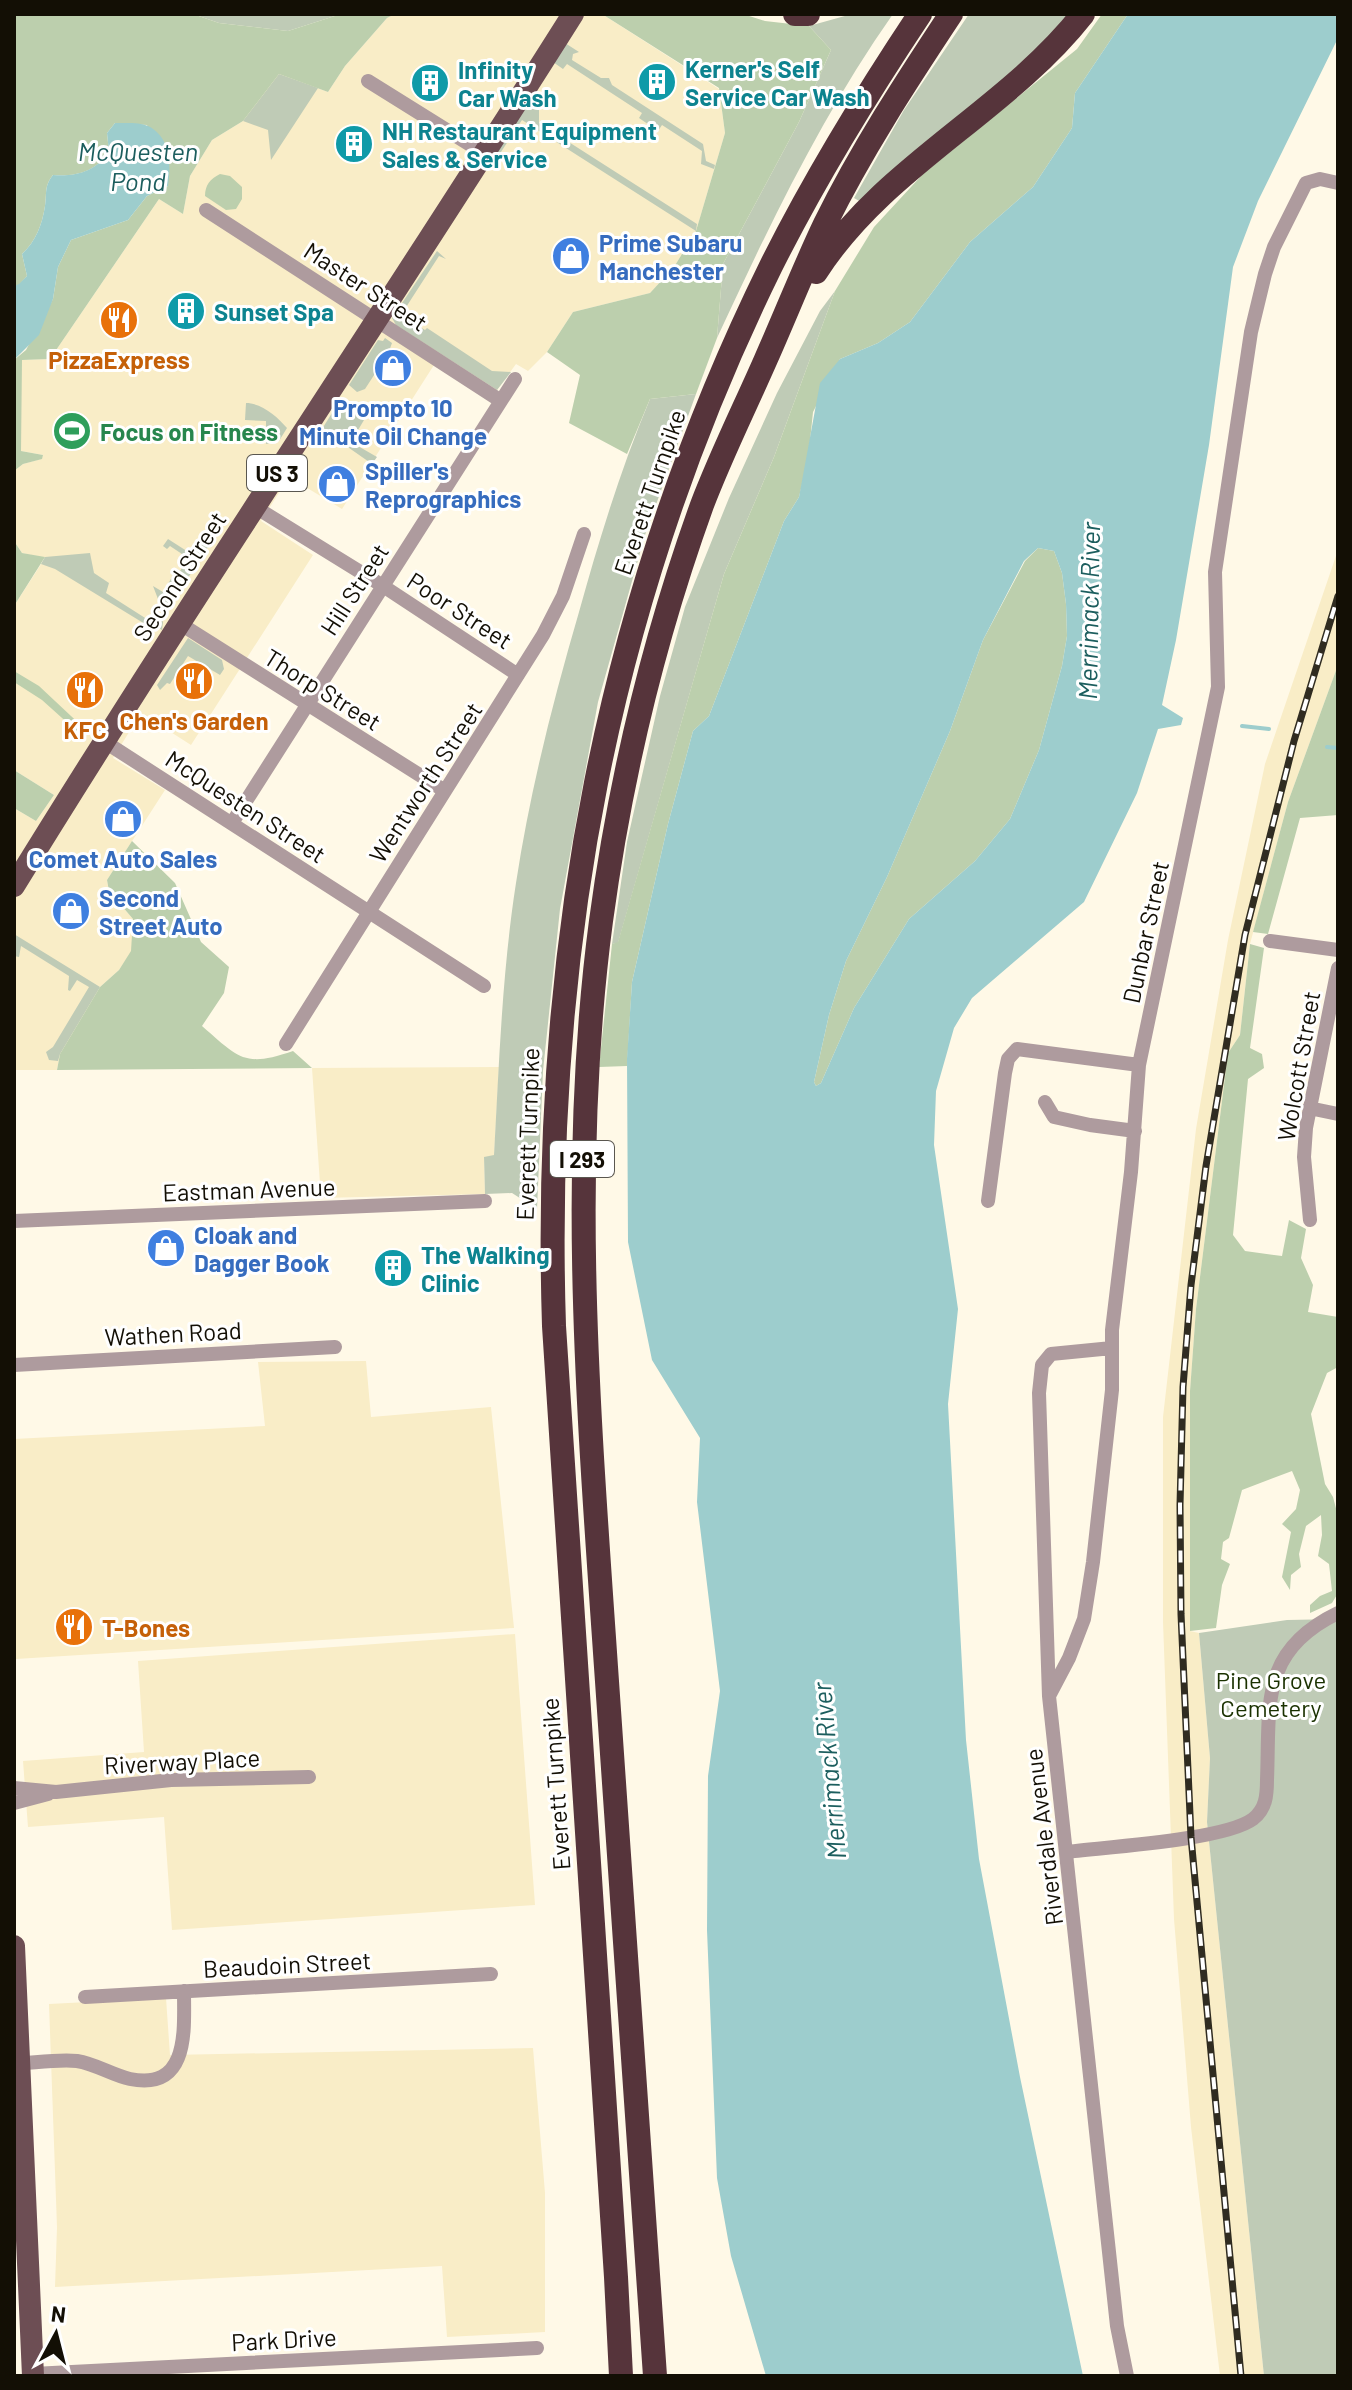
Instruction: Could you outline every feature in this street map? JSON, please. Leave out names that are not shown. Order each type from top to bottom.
[{"type":"highway","points":[[795,14],[808,14]]},
{"type":"highway","name":"Everett Turnpike","points":[[621,2376],[554,1326],[551,1182],[567,951],[589,808],[611,709],[654,557],[682,475],[736,341],[773,263],[856,111],[920,14]]},
{"type":"highway","name":"I 293","points":[[655,2376],[594,1498],[583,1281],[582,1136],[593,993],[612,849],[633,750],[661,638],[704,500],[826,223],[897,97],[951,14]]},
{"type":"highway","points":[[704,500],[807,287],[838,241],[865,211],[929,153],[1031,71],[1083,14]]},
{"type":"main road","name":"Second Street","points":[[14,886],[179,623],[573,14]]},
{"type":"main road","points":[[14,1946],[21,2246],[33,2375]]},
{"type":"street","points":[[368,81],[485,154]]},
{"type":"street","name":"Dunbar Street","points":[[1049,1696],[1069,1658],[1084,1619],[1089,1591],[1112,1390],[1112,1348],[1139,1065],[1218,687],[1215,572],[1251,332],[1274,247],[1306,183],[1320,179],[1338,183]]},
{"type":"street","name":"Master Street","points":[[206,210],[501,401]]},
{"type":"street","name":"Hill Street","points":[[232,823],[515,379]]},
{"type":"street","name":"Poor Street","points":[[255,507],[518,675]]},
{"type":"street","name":"Wentworth Street","points":[[286,1044],[557,610],[584,534]]},
{"type":"street","name":"Thorp Street","points":[[179,623],[445,791]]},
{"type":"street","name":"McQuesten Street","points":[[105,742],[484,986]]},
{"type":"street","points":[[1270,941],[1338,950]]},
{"type":"street","name":"Wolcott Street","points":[[1310,1220],[1304,1144],[1338,968]]},
{"type":"street","points":[[988,1201],[1005,1073],[1008,1059],[1017,1049],[1139,1065]]},
{"type":"street","points":[[1045,1102],[1054,1117],[1135,1131]]},
{"type":"street","points":[[1309,1108],[1338,1114]]},
{"type":"street","name":"Eastman Avenue","points":[[14,1221],[485,1201]]},
{"type":"street","name":"Wathen Road","points":[[14,1365],[335,1347]]},
{"type":"street","name":"Riverdale Avenue","points":[[1112,1348],[1051,1354],[1042,1365],[1039,1393],[1049,1696],[1115,2311],[1127,2376]]},
{"type":"street","points":[[1066,1852],[1191,1837],[1232,1828],[1256,1817],[1262,1809],[1267,1791],[1270,1701],[1280,1661],[1302,1636],[1338,1613]]},
{"type":"street","name":"Riverway Place","points":[[14,1803],[56,1792],[171,1780],[309,1777]]},
{"type":"street","name":"Riverway Place","points":[[14,1788],[56,1792]]},
{"type":"street","name":"Beaudoin Street","points":[[85,1997],[491,1974]]},
{"type":"street","points":[[18,2064],[78,2061],[131,2079],[148,2080],[160,2076],[174,2067],[182,2051],[184,1991]]},
{"type":"street","name":"Park Drive","points":[[33,2375],[537,2348]]},
{"type":"shaded area","points":[[395,14],[602,14],[719,89],[725,133],[696,231],[674,267],[650,293],[573,312],[547,352],[528,371],[516,364],[497,390],[441,354],[342,509],[289,477],[261,521],[313,555],[191,745],[141,713],[113,758],[165,790],[107,880],[109,891],[133,919],[132,951],[119,970],[100,987],[60,1054],[57,1070],[14,1070],[14,808],[36,821],[54,795],[14,770],[14,606],[45,558],[22,553],[14,541],[14,471],[23,464],[41,459],[43,455],[21,451],[21,360],[50,359],[159,199],[183,214],[190,176],[212,140],[243,121],[279,74],[328,92],[345,66],[387,18]]},
{"type":"shaded area","points":[[1338,550],[1338,665],[1288,802],[1250,944],[1240,1035],[1228,1053],[1196,1309],[1190,1391],[1190,1631],[1199,1633],[1210,1758],[1207,1822],[1264,2376],[1220,2376],[1191,2127],[1174,1919],[1163,1622],[1163,1417],[1196,1129],[1228,940],[1265,764]]},
{"type":"shaded area","points":[[499,1067],[494,1156],[484,1158],[485,1194],[321,1198],[312,1068]]},
{"type":"shaded area","points":[[366,1361],[371,1417],[491,1407],[514,1628],[16,1659],[14,1439],[265,1426],[258,1362]]},
{"type":"shaded area","points":[[515,1634],[535,1905],[172,1930],[164,1817],[28,1827],[23,1761],[144,1752],[138,1661]]},
{"type":"shaded area","points":[[166,1998],[170,2055],[533,2048],[545,2193],[545,2332],[447,2337],[442,2266],[55,2287],[57,2227],[49,2004]]},
{"type":"green space","points":[[14,14],[193,14],[219,23],[288,31],[341,14],[395,14],[387,18],[345,66],[328,92],[279,74],[243,121],[212,140],[190,176],[183,214],[159,199],[50,359],[22,360],[21,451],[43,455],[42,459],[23,464],[14,471],[14,360],[26,350],[53,299],[58,267],[71,240],[128,220],[147,196],[168,186],[147,125],[115,123],[107,133],[109,152],[98,164],[70,175],[53,175],[50,179],[40,226],[22,254],[27,276],[14,286]]},
{"type":"green space","points":[[193,14],[341,14],[288,31],[219,23]]},
{"type":"green space","points":[[602,14],[743,14],[765,21],[809,26],[831,50],[799,122],[723,264],[717,338],[696,394],[650,399],[627,454],[569,423],[580,375],[547,352],[573,312],[650,293],[674,267],[696,231],[725,133],[719,88]]},
{"type":"green space","points":[[852,14],[893,14],[820,131],[717,338],[723,264],[799,122],[831,50],[809,26]]},
{"type":"green space","points":[[969,14],[1070,14],[1058,33],[861,202],[854,198],[904,110]]},
{"type":"green space","points":[[1102,14],[1128,14],[1075,93],[1072,128],[1033,187],[970,242],[910,322],[878,343],[840,359],[813,412],[808,460],[799,497],[784,521],[709,716],[693,731],[632,982],[627,1066],[599,1067],[612,944],[618,942],[724,574],[774,457],[835,291],[874,227],[923,174],[1077,49]]},
{"type":"green space","points":[[565,43],[579,52],[573,54],[572,60],[601,78],[609,78],[612,85],[703,144],[706,161],[715,165],[714,169],[701,164],[702,151],[662,125],[658,131],[639,118],[642,113],[567,64],[563,69],[553,62]]},
{"type":"green space","points":[[279,74],[318,88],[271,160],[268,130],[243,121]]},
{"type":"green space","points":[[526,103],[539,110],[539,123],[697,224],[696,231],[522,120],[499,155],[496,154]]},
{"type":"green space","points":[[220,174],[230,176],[242,187],[242,199],[236,209],[226,210],[205,196],[209,183]]},
{"type":"green space","points":[[437,251],[446,259],[439,256],[401,315],[425,330],[427,328],[492,371],[511,372],[497,390],[396,325],[392,318]]},
{"type":"green space","points":[[835,291],[774,457],[724,574],[618,943],[612,944],[627,842],[660,696],[685,607],[729,498],[777,393],[820,311]]},
{"type":"green space","points":[[385,338],[392,343],[388,354],[384,352],[375,366],[378,369],[365,389],[357,392],[349,385],[378,340]]},
{"type":"green space","points":[[696,394],[645,535],[598,702],[560,909],[543,1071],[537,1209],[512,1193],[485,1194],[484,1157],[494,1155],[507,951],[528,814],[551,713],[587,585],[639,425],[650,399]]},
{"type":"green space","points":[[246,403],[268,411],[287,428],[279,441],[266,444],[266,421],[245,420]]},
{"type":"green space","points":[[342,403],[364,420],[351,442],[377,457],[372,464],[322,429],[337,405]]},
{"type":"green space","points":[[208,535],[213,539],[170,606],[158,599],[153,586],[163,592],[188,558],[170,546],[167,549],[163,546],[168,539],[193,555]]},
{"type":"green space","points":[[14,541],[22,553],[45,557],[14,606]]},
{"type":"green space","points":[[1038,548],[1054,551],[1062,573],[1067,636],[1039,750],[1010,819],[975,861],[909,919],[854,1008],[821,1083],[816,1086],[814,1082],[829,1015],[846,961],[887,877],[950,731],[983,640],[1025,561]]},
{"type":"green space","points":[[90,553],[94,573],[109,583],[106,593],[153,623],[156,613],[163,622],[162,630],[157,627],[152,634],[145,624],[55,569],[41,564],[45,557]]},
{"type":"green space","points":[[188,638],[222,660],[224,669],[220,675],[188,656],[170,684],[167,683],[160,690],[157,685]]},
{"type":"green space","points":[[1338,665],[1338,815],[1300,818],[1268,934],[1253,932],[1288,802]]},
{"type":"green space","points":[[14,671],[39,686],[87,731],[81,735],[42,700],[14,682]]},
{"type":"green space","points":[[14,770],[54,795],[36,821],[14,808]]},
{"type":"green space","points":[[132,841],[175,883],[201,942],[229,967],[224,993],[202,1026],[243,1057],[263,1059],[293,1051],[312,1068],[57,1070],[60,1054],[100,987],[119,970],[131,951],[133,919],[109,891],[107,880]]},
{"type":"green space","points":[[14,934],[100,987],[58,1061],[49,1060],[46,1052],[53,1047],[89,987],[77,980],[68,990],[69,976],[21,946],[19,957],[14,956]]},
{"type":"green space","points":[[1250,944],[1264,948],[1250,1048],[1262,1054],[1264,1068],[1248,1079],[1233,1235],[1245,1251],[1282,1256],[1289,1220],[1306,1229],[1301,1258],[1313,1285],[1308,1312],[1338,1317],[1338,1367],[1327,1373],[1311,1414],[1325,1484],[1333,1497],[1338,1516],[1338,1593],[1332,1603],[1310,1613],[1310,1605],[1332,1591],[1329,1564],[1318,1556],[1322,1535],[1321,1515],[1306,1526],[1299,1554],[1301,1567],[1291,1575],[1290,1590],[1282,1577],[1291,1532],[1282,1524],[1296,1509],[1300,1490],[1292,1471],[1242,1490],[1229,1538],[1223,1542],[1221,1559],[1230,1564],[1222,1585],[1216,1628],[1190,1631],[1190,1391],[1196,1309],[1228,1053],[1240,1035]]},
{"type":"green space","name":"Pine Grove Cemetery","points":[[1338,1619],[1338,2376],[1264,2376],[1207,1822],[1210,1758],[1199,1633],[1287,1620]]},
{"type":"water","name":"Merrimack River","points":[[1128,14],[1338,14],[1338,38],[1258,201],[1233,267],[1209,445],[1162,705],[1183,718],[1181,725],[1158,729],[1137,793],[1084,902],[972,998],[954,1028],[936,1091],[934,1145],[958,1309],[948,1404],[966,1740],[979,1859],[1020,2077],[1083,2376],[766,2376],[731,2256],[717,2178],[707,1930],[708,1776],[720,1691],[697,1502],[700,1438],[652,1360],[628,1242],[627,1059],[632,982],[693,731],[709,716],[784,521],[799,497],[820,383],[840,359],[878,343],[910,322],[970,242],[1033,187],[1072,128],[1075,93]],"holes":[[[1038,548],[1054,551],[1062,573],[1067,636],[1039,750],[1010,819],[975,861],[909,919],[854,1008],[821,1083],[816,1086],[814,1082],[829,1015],[846,961],[887,877],[950,731],[983,640],[1024,561]]]},
{"type":"water","name":"McQuesten Pond","points":[[115,123],[145,125],[156,131],[168,152],[168,186],[147,196],[128,220],[71,240],[58,267],[53,299],[39,335],[14,360],[14,286],[27,276],[22,254],[40,226],[48,183],[53,175],[77,174],[104,159],[109,152],[107,133]]},
{"type":"waterway","points":[[1242,726],[1269,729]]},
{"type":"waterway","points":[[1327,747],[1338,748]]},
{"type":"railway","points":[[1241,2376],[1191,1837],[1181,1614],[1183,1387],[1191,1285],[1206,1166],[1245,935],[1294,741],[1338,596]]},
{"type":"place","name":"Kerner's Self Service Car Wash","points":[[657,82]]},
{"type":"place","name":"Infinity Car Wash","points":[[430,83]]},
{"type":"place","name":"NH Restaurant Equipment Sales & Service","points":[[354,144]]},
{"type":"place","name":"Prime Subaru Manchester","points":[[571,256]]},
{"type":"place","name":"Sunset Spa","points":[[186,311]]},
{"type":"place","name":"PizzaExpress","points":[[119,320]]},
{"type":"place","name":"Prompto 10 Minute Oil Change","points":[[393,368]]},
{"type":"place","name":"Focus on Fitness","points":[[72,431]]},
{"type":"place","name":"Spiller's Reprographics","points":[[337,484]]},
{"type":"place","name":"Chen's Garden","points":[[194,681]]},
{"type":"place","name":"KFC","points":[[85,690]]},
{"type":"place","name":"Comet Auto Sales","points":[[123,819]]},
{"type":"place","name":"Second Street Auto","points":[[71,911]]},
{"type":"place","name":"Cloak and Dagger Book","points":[[166,1248]]},
{"type":"place","name":"The Walking Clinic","points":[[393,1268]]},
{"type":"place","name":"T-Bones","points":[[74,1627]]}]
